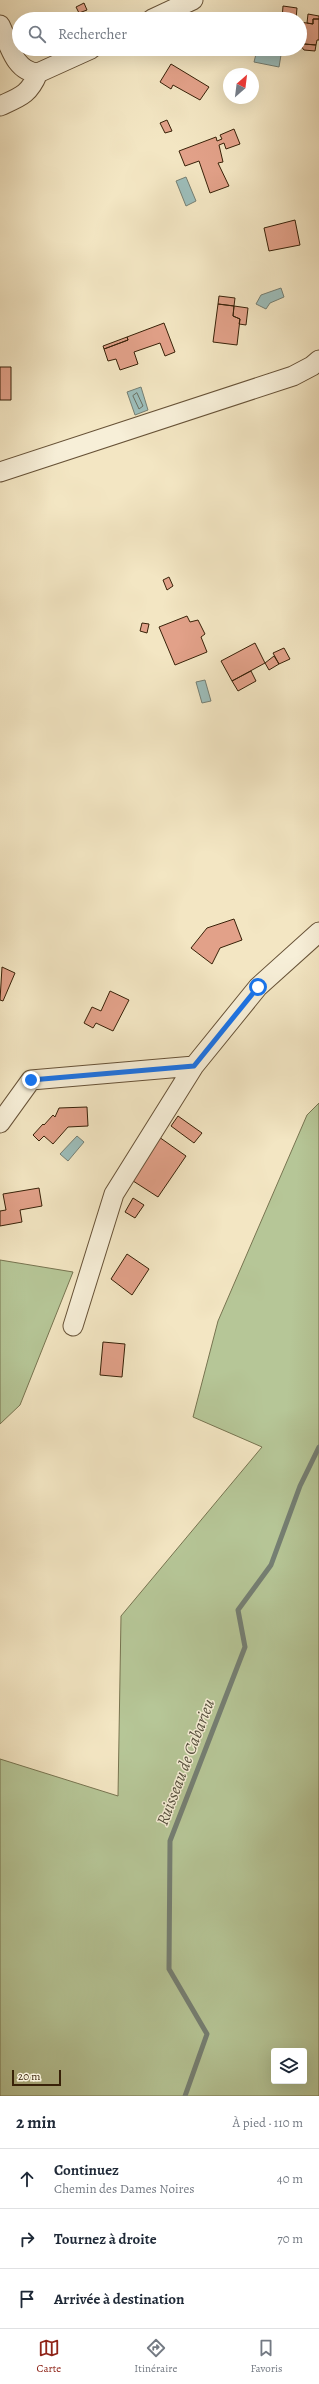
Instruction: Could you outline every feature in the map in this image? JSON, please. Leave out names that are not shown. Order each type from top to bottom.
[{"type":"street","points":[[167,12],[193,0]]},
{"type":"street","points":[[0,24],[12,51]]},
{"type":"street","points":[[14,56],[19,66],[29,73],[38,73],[76,56]]},
{"type":"street","points":[[0,106],[26,94],[32,86],[38,73]]},
{"type":"street","points":[[0,472],[293,376],[312,366],[319,360]]},
{"type":"street","points":[[73,1326],[114,1194],[194,1066],[258,987],[319,932]]},
{"type":"street","points":[[0,1123],[31,1080],[194,1066]]},
{"type":"green space","points":[[319,1103],[319,2096],[0,2096],[0,1759],[118,1796],[121,1616],[262,1447],[193,1417],[218,1321],[307,1115]]},
{"type":"green space","points":[[0,1260],[73,1272],[20,1405],[0,1424]]},
{"type":"water","points":[[256,56],[281,56],[279,67],[254,62]]},
{"type":"water","points":[[186,177],[196,201],[186,206],[176,181]]},
{"type":"water","points":[[281,288],[284,297],[270,303],[266,309],[256,304],[261,295]]},
{"type":"water","points":[[141,387],[148,410],[135,415],[127,392]]},
{"type":"water","points":[[205,680],[211,701],[202,703],[196,682]]},
{"type":"water","points":[[77,1136],[84,1142],[68,1161],[60,1154]]},
{"type":"building","points":[[84,3],[87,10],[78,12],[76,7]]},
{"type":"building","points":[[283,6],[297,8],[297,12],[283,12]]},
{"type":"building","points":[[308,14],[319,16],[319,19],[313,19],[313,24],[307,23]]},
{"type":"building","points":[[313,19],[319,19],[319,40],[317,40],[316,45],[307,44],[307,23],[313,24]]},
{"type":"building","points":[[307,44],[316,45],[315,51],[307,50]]},
{"type":"building","points":[[171,64],[209,87],[200,100],[173,85],[171,89],[160,82]]},
{"type":"building","points":[[167,120],[172,131],[165,133],[160,123]]},
{"type":"building","points":[[234,129],[240,144],[226,149],[224,143],[219,145],[223,162],[218,163],[229,186],[210,193],[199,161],[185,166],[179,151],[216,137],[217,141],[222,139],[220,135]]},
{"type":"building","points":[[295,220],[300,245],[269,251],[264,228]]},
{"type":"building","points":[[219,296],[235,298],[234,306],[218,304]]},
{"type":"building","points":[[218,304],[234,306],[233,316],[240,319],[237,345],[213,342]]},
{"type":"building","points":[[234,306],[248,308],[246,325],[239,324],[240,319],[233,316]]},
{"type":"building","points":[[164,323],[175,352],[165,356],[160,343],[134,352],[138,364],[120,370],[116,359],[108,361],[104,349],[128,340],[127,337]]},
{"type":"building","points":[[127,337],[128,340],[104,349],[103,346]]},
{"type":"building","points":[[0,367],[11,367],[11,400],[0,400]]},
{"type":"building","points":[[169,577],[173,586],[167,590],[163,580]]},
{"type":"building","points":[[187,616],[190,622],[198,620],[205,634],[201,637],[207,652],[175,665],[159,627]]},
{"type":"building","points":[[142,623],[149,624],[147,633],[140,631]]},
{"type":"building","points":[[255,643],[265,663],[232,681],[221,661]]},
{"type":"building","points":[[284,648],[290,659],[279,664],[273,653]]},
{"type":"building","points":[[274,656],[279,664],[269,670],[265,663]]},
{"type":"building","points":[[251,671],[256,681],[238,691],[232,681]]},
{"type":"building","points":[[234,919],[242,940],[220,948],[212,964],[191,948],[207,928]]},
{"type":"building","points":[[2,967],[15,973],[3,1001],[0,1000]]},
{"type":"building","points":[[110,991],[129,1000],[113,1031],[96,1023],[93,1028],[84,1023],[92,1007],[101,1011]]},
{"type":"building","points":[[87,1107],[88,1126],[68,1127],[53,1144],[44,1136],[39,1141],[33,1135],[53,1115],[55,1117],[59,1108]]},
{"type":"building","points":[[178,1116],[202,1133],[194,1143],[171,1126]]},
{"type":"building","points":[[159,1137],[186,1156],[158,1197],[130,1179]]},
{"type":"building","points":[[39,1188],[42,1206],[20,1210],[22,1222],[0,1226],[0,1211],[6,1210],[3,1194]]},
{"type":"building","points":[[133,1198],[144,1205],[135,1218],[125,1212]]},
{"type":"building","points":[[127,1254],[149,1269],[132,1295],[111,1279]]},
{"type":"building","points":[[103,1342],[125,1344],[122,1377],[100,1375]]},
{"type":"waterway","name":"Ruisseau de Cabarieu","points":[[185,2096],[207,2034],[169,1969],[170,1841],[245,1647],[238,1610],[271,1565],[300,1486],[319,1447]]},
{"type":"route","points":[[31,1080],[194,1066],[258,987]]}]
